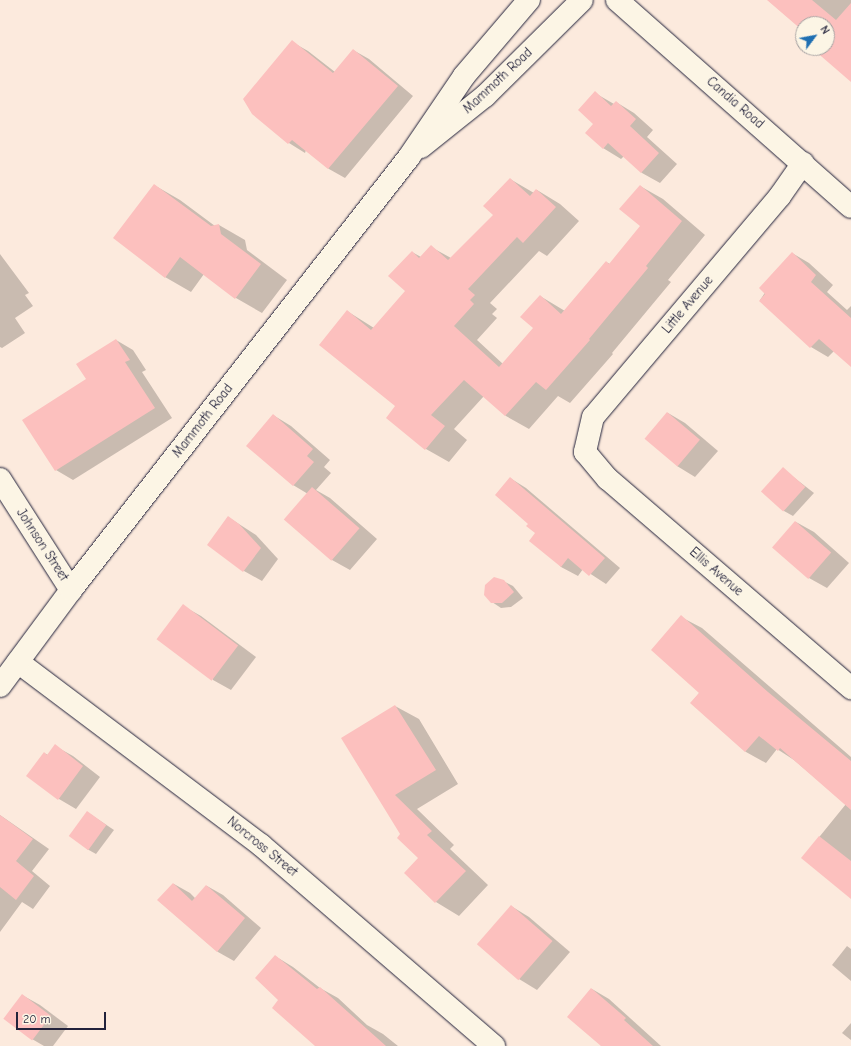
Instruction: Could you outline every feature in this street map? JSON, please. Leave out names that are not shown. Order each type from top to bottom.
[{"type":"street","name":"Mammoth Road","points":[[0,686],[71,590],[409,157],[464,76],[529,0]]},
{"type":"street","name":"Mammoth Road","points":[[409,157],[485,96],[582,0]]},
{"type":"street","name":"Candia Road","points":[[617,0],[851,207]]},
{"type":"street","name":"Little Avenue","points":[[585,452],[593,417],[780,196],[803,163]]},
{"type":"street","name":"Ellis Avenue","points":[[585,452],[608,479],[851,688]]},
{"type":"street","name":"Johnson Street","points":[[0,479],[71,590]]},
{"type":"street","name":"Norcross Street","points":[[18,662],[262,845],[494,1046]]},
{"type":"building","points":[[767,0],[812,0],[831,16],[795,16],[795,24]]},
{"type":"building","points":[[851,3],[851,82],[821,56],[835,56],[835,19],[836,20]]},
{"type":"building","points":[[292,40],[333,73],[353,49],[398,86],[328,169],[292,140],[288,144],[252,114],[243,99]]},
{"type":"building","points":[[595,91],[611,106],[616,101],[636,119],[630,126],[659,153],[641,173],[608,143],[603,149],[585,133],[593,124],[578,110]]},
{"type":"building","points":[[510,178],[530,196],[536,189],[556,207],[523,243],[517,237],[468,289],[475,295],[470,300],[474,304],[454,326],[499,367],[533,328],[520,317],[540,295],[561,314],[606,261],[609,264],[640,226],[619,209],[640,185],[682,221],[646,266],[648,268],[589,339],[590,340],[546,390],[536,382],[505,416],[464,380],[431,415],[445,426],[425,450],[386,418],[395,406],[319,345],[347,310],[371,330],[405,291],[388,276],[412,251],[419,258],[431,245],[448,260],[493,215],[483,206]]},
{"type":"building","points":[[154,184],[211,226],[219,224],[221,234],[261,264],[235,299],[180,257],[165,278],[113,238]]},
{"type":"building","points":[[792,252],[816,275],[811,282],[851,318],[851,367],[819,339],[810,348],[759,301],[765,294],[759,288]]},
{"type":"building","points":[[116,339],[130,360],[125,362],[155,408],[55,471],[22,420],[86,379],[76,364]]},
{"type":"building","points":[[667,412],[700,440],[677,466],[645,439]]},
{"type":"building","points":[[273,414],[313,449],[307,456],[314,462],[293,486],[246,446]]},
{"type":"building","points":[[783,467],[805,487],[783,512],[761,492]]},
{"type":"building","points":[[510,477],[605,558],[589,576],[568,558],[561,567],[529,541],[535,533],[526,526],[528,524],[495,495]]},
{"type":"building","points":[[312,487],[360,528],[331,561],[284,519]]},
{"type":"building","points":[[228,516],[239,524],[261,548],[243,572],[207,545]]},
{"type":"building","points":[[795,521],[831,552],[808,579],[772,547]]},
{"type":"building","points":[[494,577],[504,580],[514,592],[502,603],[491,603],[484,595],[485,585]]},
{"type":"building","points":[[183,604],[238,646],[212,681],[157,639]]},
{"type":"building","points":[[681,615],[768,692],[851,761],[851,810],[780,748],[778,751],[759,736],[745,752],[690,703],[699,693],[651,650]]},
{"type":"building","points":[[395,705],[436,770],[395,795],[432,831],[427,835],[466,871],[435,903],[404,873],[418,858],[397,838],[400,834],[341,738]]},
{"type":"building","points":[[55,744],[83,766],[58,800],[26,776],[44,752],[47,755]]},
{"type":"building","points":[[87,811],[106,825],[88,850],[69,836]]},
{"type":"building","points":[[0,815],[33,839],[16,861],[34,876],[16,900],[0,887]]},
{"type":"building","points":[[819,836],[851,861],[851,899],[801,858]]},
{"type":"building","points":[[173,883],[192,901],[206,885],[245,918],[217,952],[157,900]]},
{"type":"building","points":[[511,905],[553,941],[518,980],[477,944]]},
{"type":"building","points":[[275,955],[317,989],[320,987],[386,1046],[315,1046],[272,1008],[278,1000],[255,978]]},
{"type":"building","points":[[591,988],[626,1018],[624,1020],[653,1046],[601,1046],[567,1017]]},
{"type":"building","points":[[22,994],[51,1016],[32,1040],[3,1019]]}]
